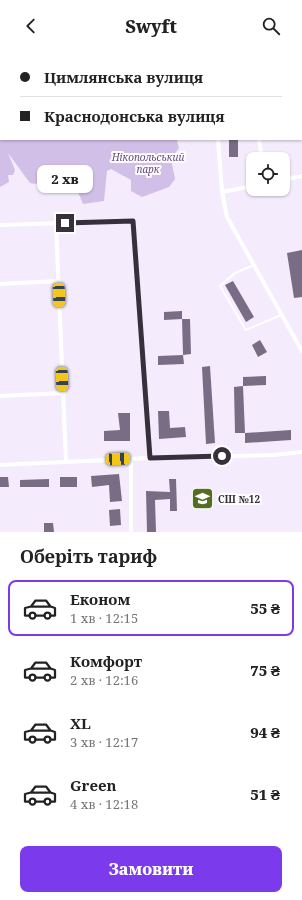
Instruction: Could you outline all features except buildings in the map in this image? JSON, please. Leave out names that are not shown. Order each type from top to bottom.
[{"type":"street","points":[[218,140],[222,192],[227,217],[302,351]]},
{"type":"street","points":[[259,140],[261,152]]},
{"type":"street","points":[[290,179],[302,176]]},
{"type":"street","points":[[222,192],[246,187]]},
{"type":"street","points":[[0,225],[133,221],[150,458]]},
{"type":"street","points":[[56,224],[66,462]]},
{"type":"street","points":[[0,284],[59,281]]},
{"type":"street","points":[[0,396],[63,393]]},
{"type":"street","points":[[0,465],[150,458],[274,455],[302,452]]},
{"type":"street","points":[[131,459],[131,532]]},
{"type":"lane","points":[[254,265],[235,273],[220,286],[246,330],[282,314]]},
{"type":"green space","name":"Нікопольський парк","points":[[0,140],[178,140],[179,148],[171,159],[175,179],[169,187],[142,197],[131,191],[131,180],[111,169],[107,171],[104,201],[83,204],[68,168],[54,167],[49,179],[43,183],[30,183],[8,153],[15,170],[13,175],[8,175],[9,182],[0,187]]},
{"type":"place","name":"СШ №12","points":[[203,499]]},
{"type":"route","points":[[65,223],[133,221],[150,458],[222,456]]}]
